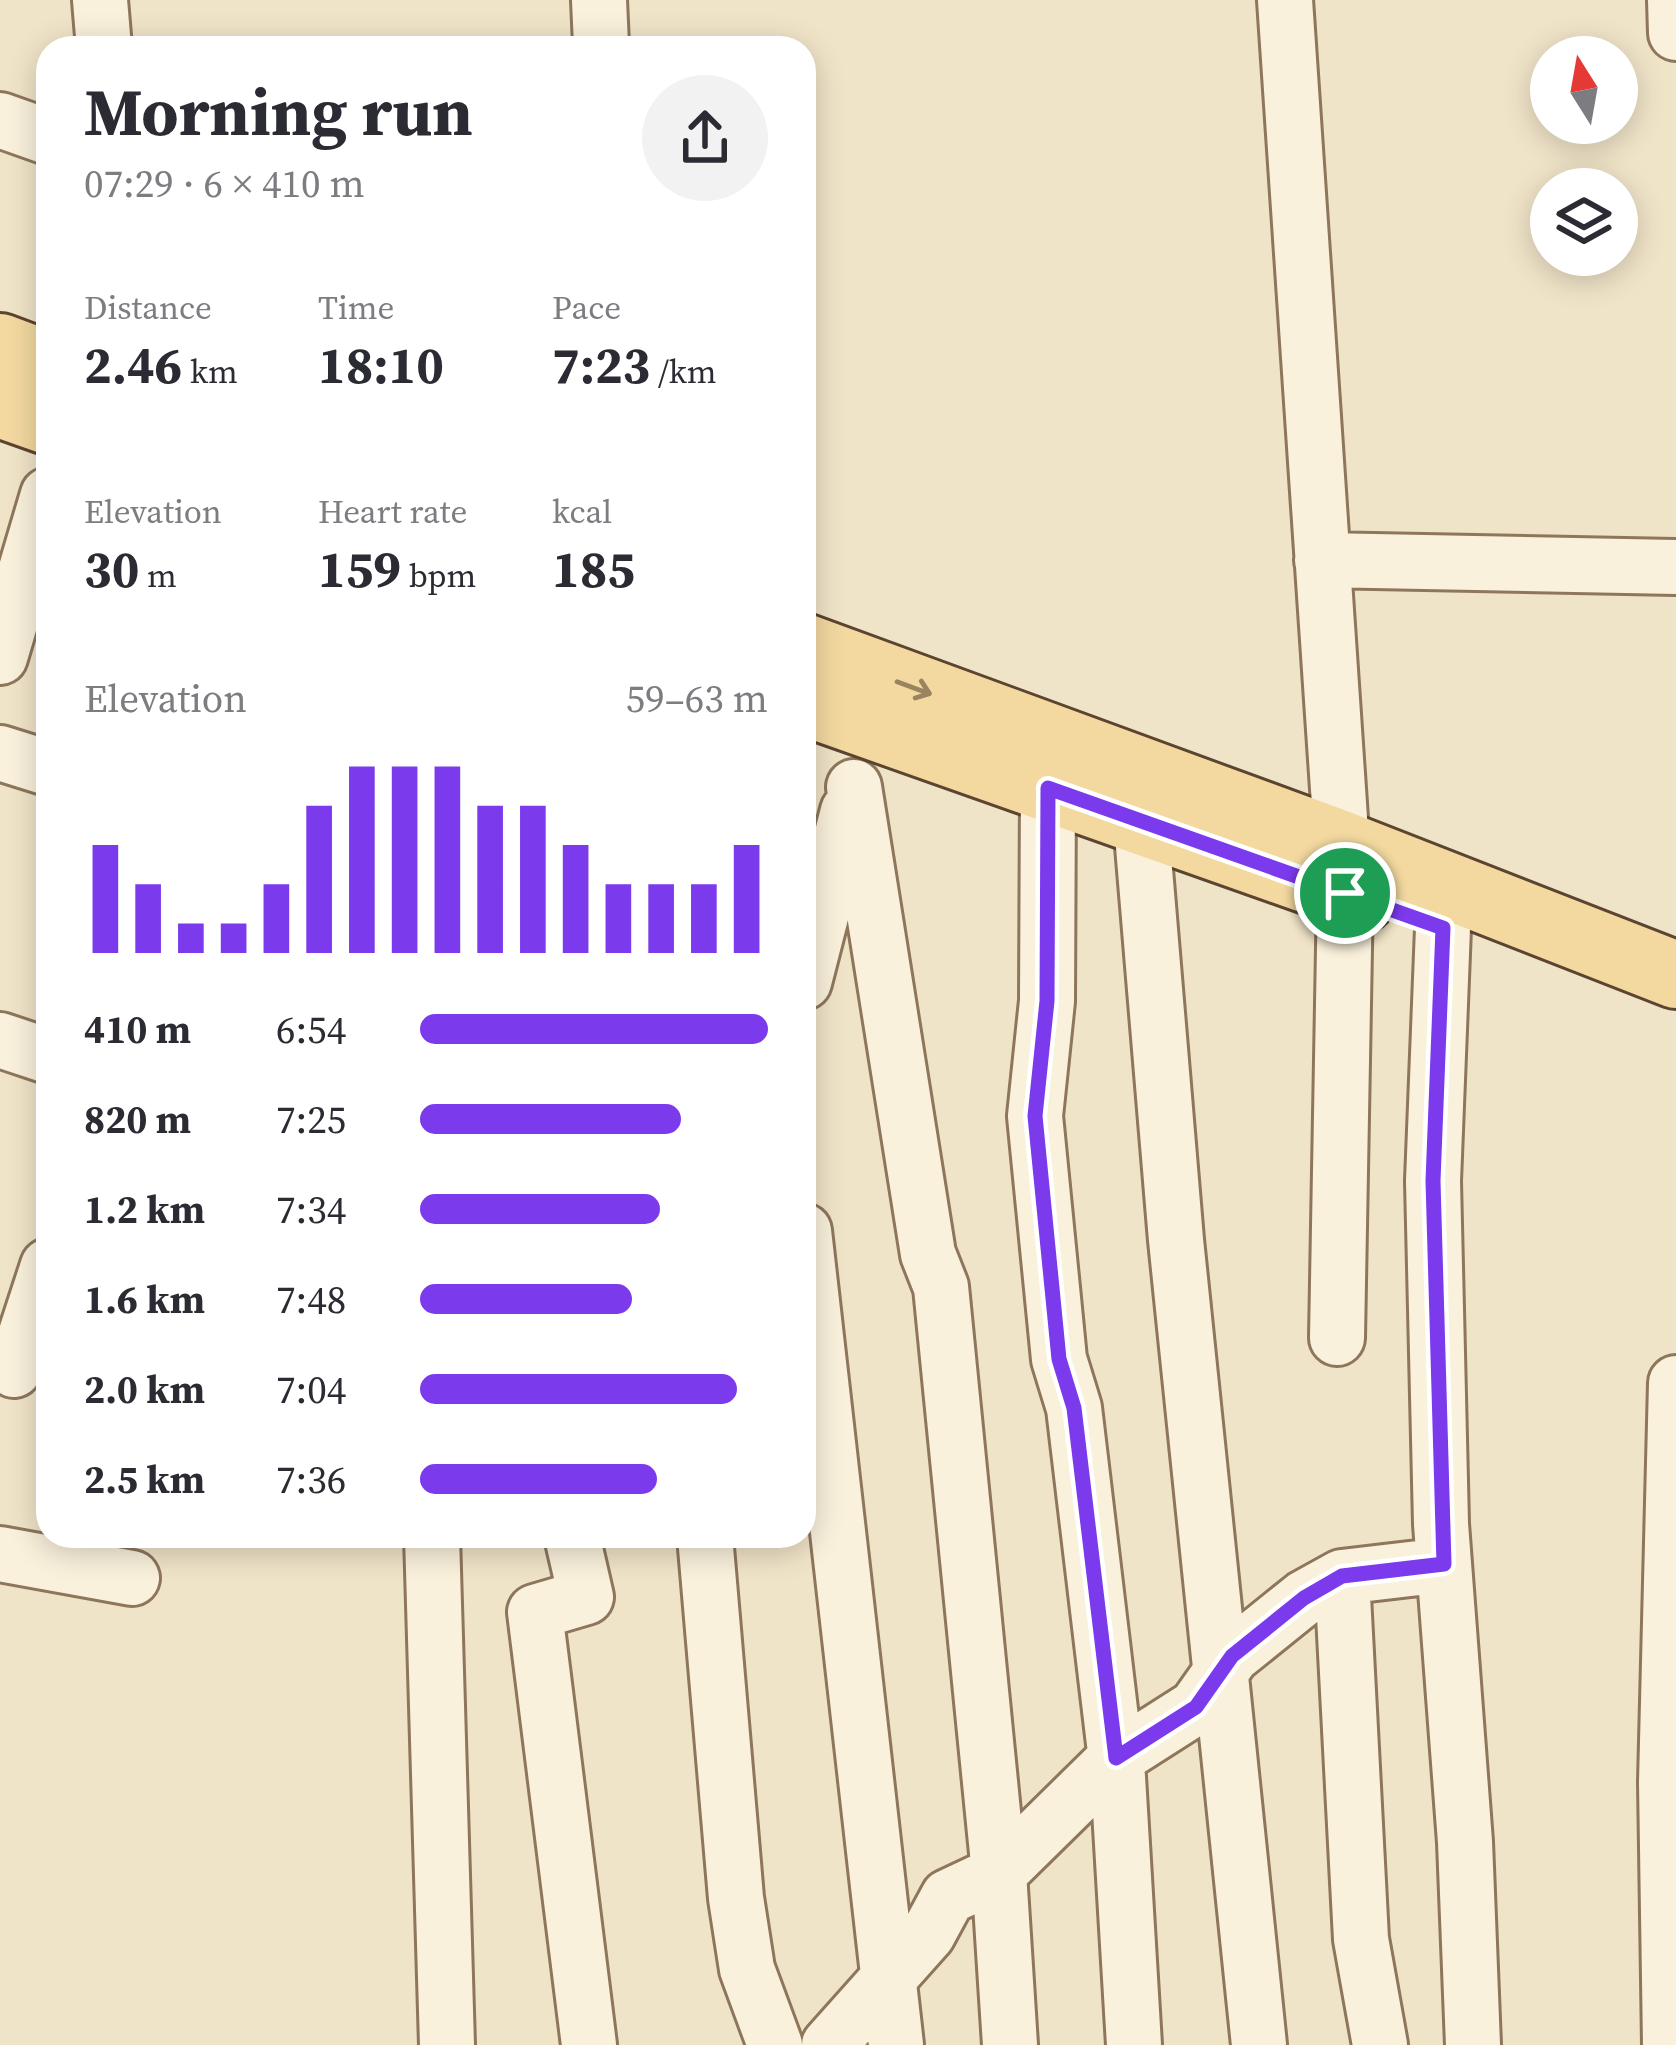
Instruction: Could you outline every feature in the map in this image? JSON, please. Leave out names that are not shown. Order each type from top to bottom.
[{"type":"main road","points":[[0,347],[36,360]]},
{"type":"main road","points":[[0,404],[36,418]]},
{"type":"main road","points":[[816,652],[1343,868],[1676,974]]},
{"type":"main road","points":[[816,706],[1142,822],[1343,868],[1443,928],[1676,1013]]},
{"type":"street","points":[[100,0],[103,36]]},
{"type":"street","points":[[1285,0],[1343,868],[1337,1338]]},
{"type":"street","points":[[1675,0],[1676,33]]},
{"type":"street","points":[[0,120],[36,133]]},
{"type":"street","points":[[0,657],[36,536]]},
{"type":"street","points":[[1322,560],[1676,567]]},
{"type":"street","points":[[816,935],[867,724]]},
{"type":"street","points":[[0,753],[36,764]]},
{"type":"street","points":[[854,787],[928,1254],[941,1287],[999,1873],[1010,2045]]},
{"type":"street","points":[[1048,788],[1047,1001],[1035,1116],[1059,1359],[1074,1408],[1116,1758],[1134,2045]]},
{"type":"street","points":[[1142,822],[1259,2045]]},
{"type":"street","points":[[1443,928],[1433,1181],[1444,1564],[1465,1842],[1473,2045]]},
{"type":"street","points":[[0,1040],[36,1052]]},
{"type":"street","points":[[21,1371],[36,1313]]},
{"type":"street","points":[[816,1334],[896,2045]]},
{"type":"street","points":[[1670,2045],[1666,1782],[1676,1383]]},
{"type":"street","points":[[432,1548],[448,2045]]},
{"type":"street","points":[[575,1548],[586,1598],[535,1612],[589,2045]]},
{"type":"street","points":[[707,1548],[736,1898],[747,1969],[775,2045]]},
{"type":"street","points":[[0,1554],[132,1578]]},
{"type":"street","points":[[829,2045],[928,1934],[948,1897],[999,1873],[1116,1758],[1196,1707],[1232,1656],[1304,1598],[1342,1576],[1444,1564]]},
{"type":"street","points":[[1342,1576],[1361,1939],[1380,2045]]},
{"type":"route","points":[[1048,788],[1345,893],[1443,928],[1433,1181],[1444,1564],[1342,1576],[1304,1598],[1232,1656],[1196,1707],[1116,1758],[1074,1408],[1059,1359],[1035,1116],[1047,1001],[1048,788]]}]
